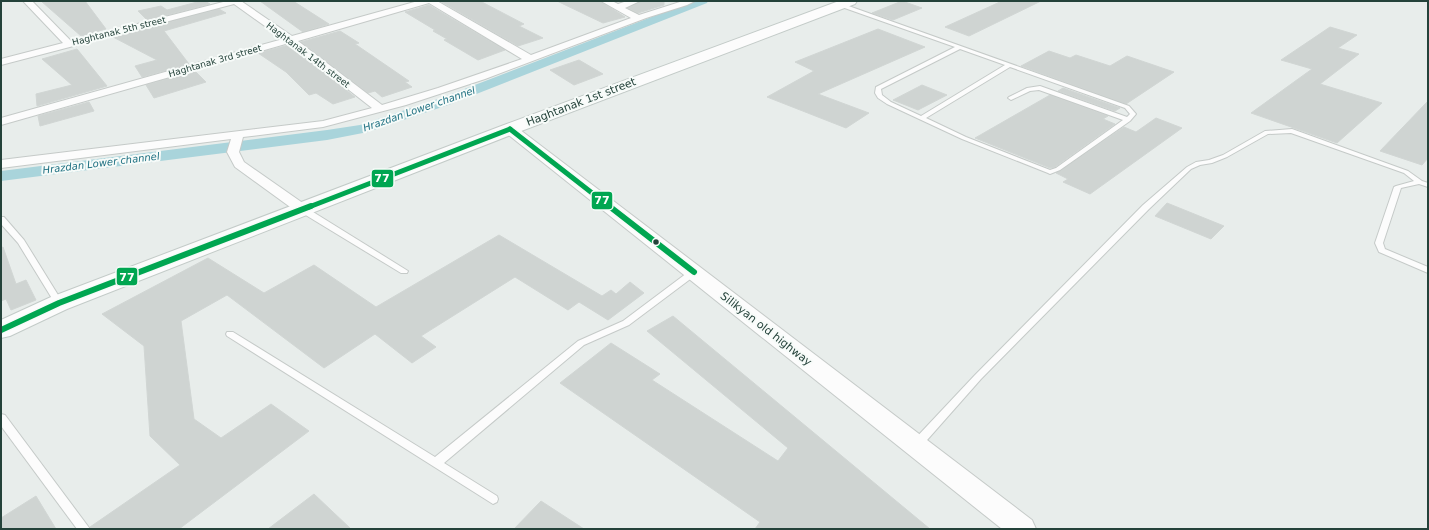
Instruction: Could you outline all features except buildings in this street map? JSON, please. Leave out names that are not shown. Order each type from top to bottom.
[{"type":"main road","name":"Haghtanak 1st street","points":[[1,330],[59,303],[510,129],[846,3]]},
{"type":"street","points":[[27,1],[69,44]]},
{"type":"street","name":"Haghtanak 5th street","points":[[1,62],[236,1]]},
{"type":"street","name":"Haghtanak 14th street","points":[[236,1],[291,40],[380,109]]},
{"type":"street","points":[[430,1],[530,59]]},
{"type":"street","name":"Haghtanak 3rd street","points":[[1,122],[430,1]]},
{"type":"street","points":[[605,1],[639,18]]},
{"type":"street","points":[[618,7],[636,1]]},
{"type":"street","points":[[1,164],[323,124],[380,109],[468,82],[639,18],[691,1]]},
{"type":"street","name":"Silikyan old highway","points":[[510,129],[1022,529]]},
{"type":"street","points":[[238,134],[233,152],[238,164],[302,210]]},
{"type":"lane","points":[[846,3],[958,48],[1127,107],[1133,114],[1128,120],[1058,169],[1050,172],[1001,153],[921,118],[889,103],[879,96],[877,92],[878,88],[958,48]]},
{"type":"lane","points":[[921,118],[1010,65]]},
{"type":"lane","points":[[1010,98],[1029,89],[1040,88],[1128,120]]},
{"type":"lane","points":[[915,446],[978,377],[1146,207],[1189,168],[1198,163],[1210,162],[1225,156],[1267,132],[1292,131],[1406,172],[1424,184]]},
{"type":"lane","points":[[1424,184],[1398,187],[1378,243],[1382,250],[1399,259],[1428,270]]},
{"type":"lane","points":[[302,210],[404,271]]},
{"type":"lane","points":[[1,219],[21,242],[59,303]]},
{"type":"lane","points":[[436,463],[581,343],[626,323],[694,272]]},
{"type":"lane","points":[[230,334],[493,499]]},
{"type":"lane","points":[[1,418],[84,529]]},
{"type":"waterway","name":"Hrazdan Lower channel","points":[[1,176],[327,135],[363,129],[446,101],[703,1]]},
{"type":"transit line","name":"77","points":[[510,129],[694,272]]},
{"type":"transit line","name":"77","points":[[1,330],[59,303],[510,129]]}]
